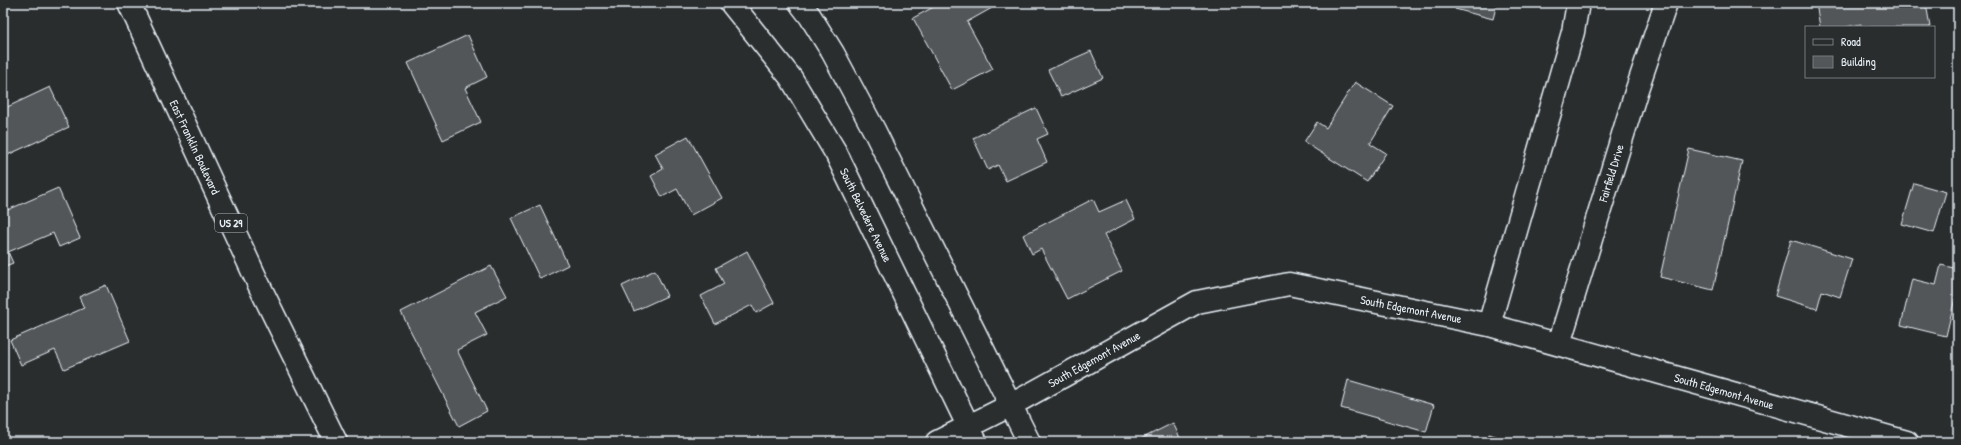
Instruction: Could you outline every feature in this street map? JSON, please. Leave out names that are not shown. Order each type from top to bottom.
[{"type":"street","name":"East Franklin Boulevard","points":[[129,3],[259,285],[336,442]]},
{"type":"street","name":"South Belvedere Avenue","points":[[731,3],[791,78],[815,115],[836,153],[972,434]]},
{"type":"street","points":[[800,3],[833,53],[874,130],[1029,442]]},
{"type":"street","points":[[1489,325],[1573,32],[1578,3]]},
{"type":"street","name":"Fairfield Drive","points":[[1559,344],[1636,92],[1666,3]]},
{"type":"street","name":"South Edgemont Avenue","points":[[937,442],[972,434],[1011,405],[1197,302],[1289,284],[1489,325],[1907,442]]},
{"type":"building","points":[[3,3],[14,3],[14,4],[3,8]]},
{"type":"building","points":[[941,3],[999,4],[967,22],[993,69],[952,90],[913,18]]},
{"type":"building","points":[[1456,3],[1497,3],[1493,19],[1455,9]]},
{"type":"building","points":[[1816,3],[1926,3],[1930,26],[1862,26],[1861,24],[1850,26],[1820,26]]},
{"type":"building","points":[[468,35],[487,77],[465,88],[481,122],[443,140],[408,63]]},
{"type":"building","points":[[1091,51],[1103,78],[1061,97],[1048,70]]},
{"type":"building","points":[[1355,82],[1393,106],[1370,143],[1386,153],[1367,182],[1304,142],[1317,122],[1326,128]]},
{"type":"building","points":[[50,87],[69,127],[3,157],[3,109]]},
{"type":"building","points":[[1036,108],[1048,134],[1037,139],[1047,162],[1006,181],[998,165],[988,170],[973,138]]},
{"type":"building","points":[[688,136],[722,198],[691,215],[677,189],[662,197],[651,176],[663,169],[655,154]]},
{"type":"building","points":[[1689,149],[1742,161],[1713,290],[1660,277]]},
{"type":"building","points":[[1914,183],[1946,192],[1934,233],[1902,224]]},
{"type":"building","points":[[58,188],[80,238],[59,247],[53,233],[8,252],[13,263],[3,267],[3,212]]},
{"type":"building","points":[[1093,199],[1099,212],[1126,200],[1135,219],[1104,235],[1122,271],[1067,299],[1041,249],[1032,254],[1023,235]]},
{"type":"building","points":[[540,205],[568,265],[540,279],[511,218]]},
{"type":"building","points":[[1791,240],[1852,259],[1840,297],[1822,291],[1817,309],[1775,296]]},
{"type":"building","points":[[747,251],[774,303],[756,313],[752,305],[715,324],[701,296],[724,284],[716,268]]},
{"type":"building","points":[[1941,265],[1958,269],[1958,285],[1946,336],[1901,325],[1912,279],[1936,285]]},
{"type":"building","points":[[491,266],[507,296],[475,312],[487,335],[457,350],[487,411],[459,426],[401,312]]},
{"type":"building","points":[[655,270],[667,296],[634,311],[622,286]]},
{"type":"building","points":[[106,285],[130,341],[64,369],[55,350],[21,365],[10,340],[84,308],[79,297]]},
{"type":"building","points":[[1348,380],[1434,405],[1426,432],[1341,408]]},
{"type":"building","points":[[1173,423],[1182,442],[1135,442]]},
{"type":"building","points":[[1489,434],[1515,442],[1487,442]]}]
